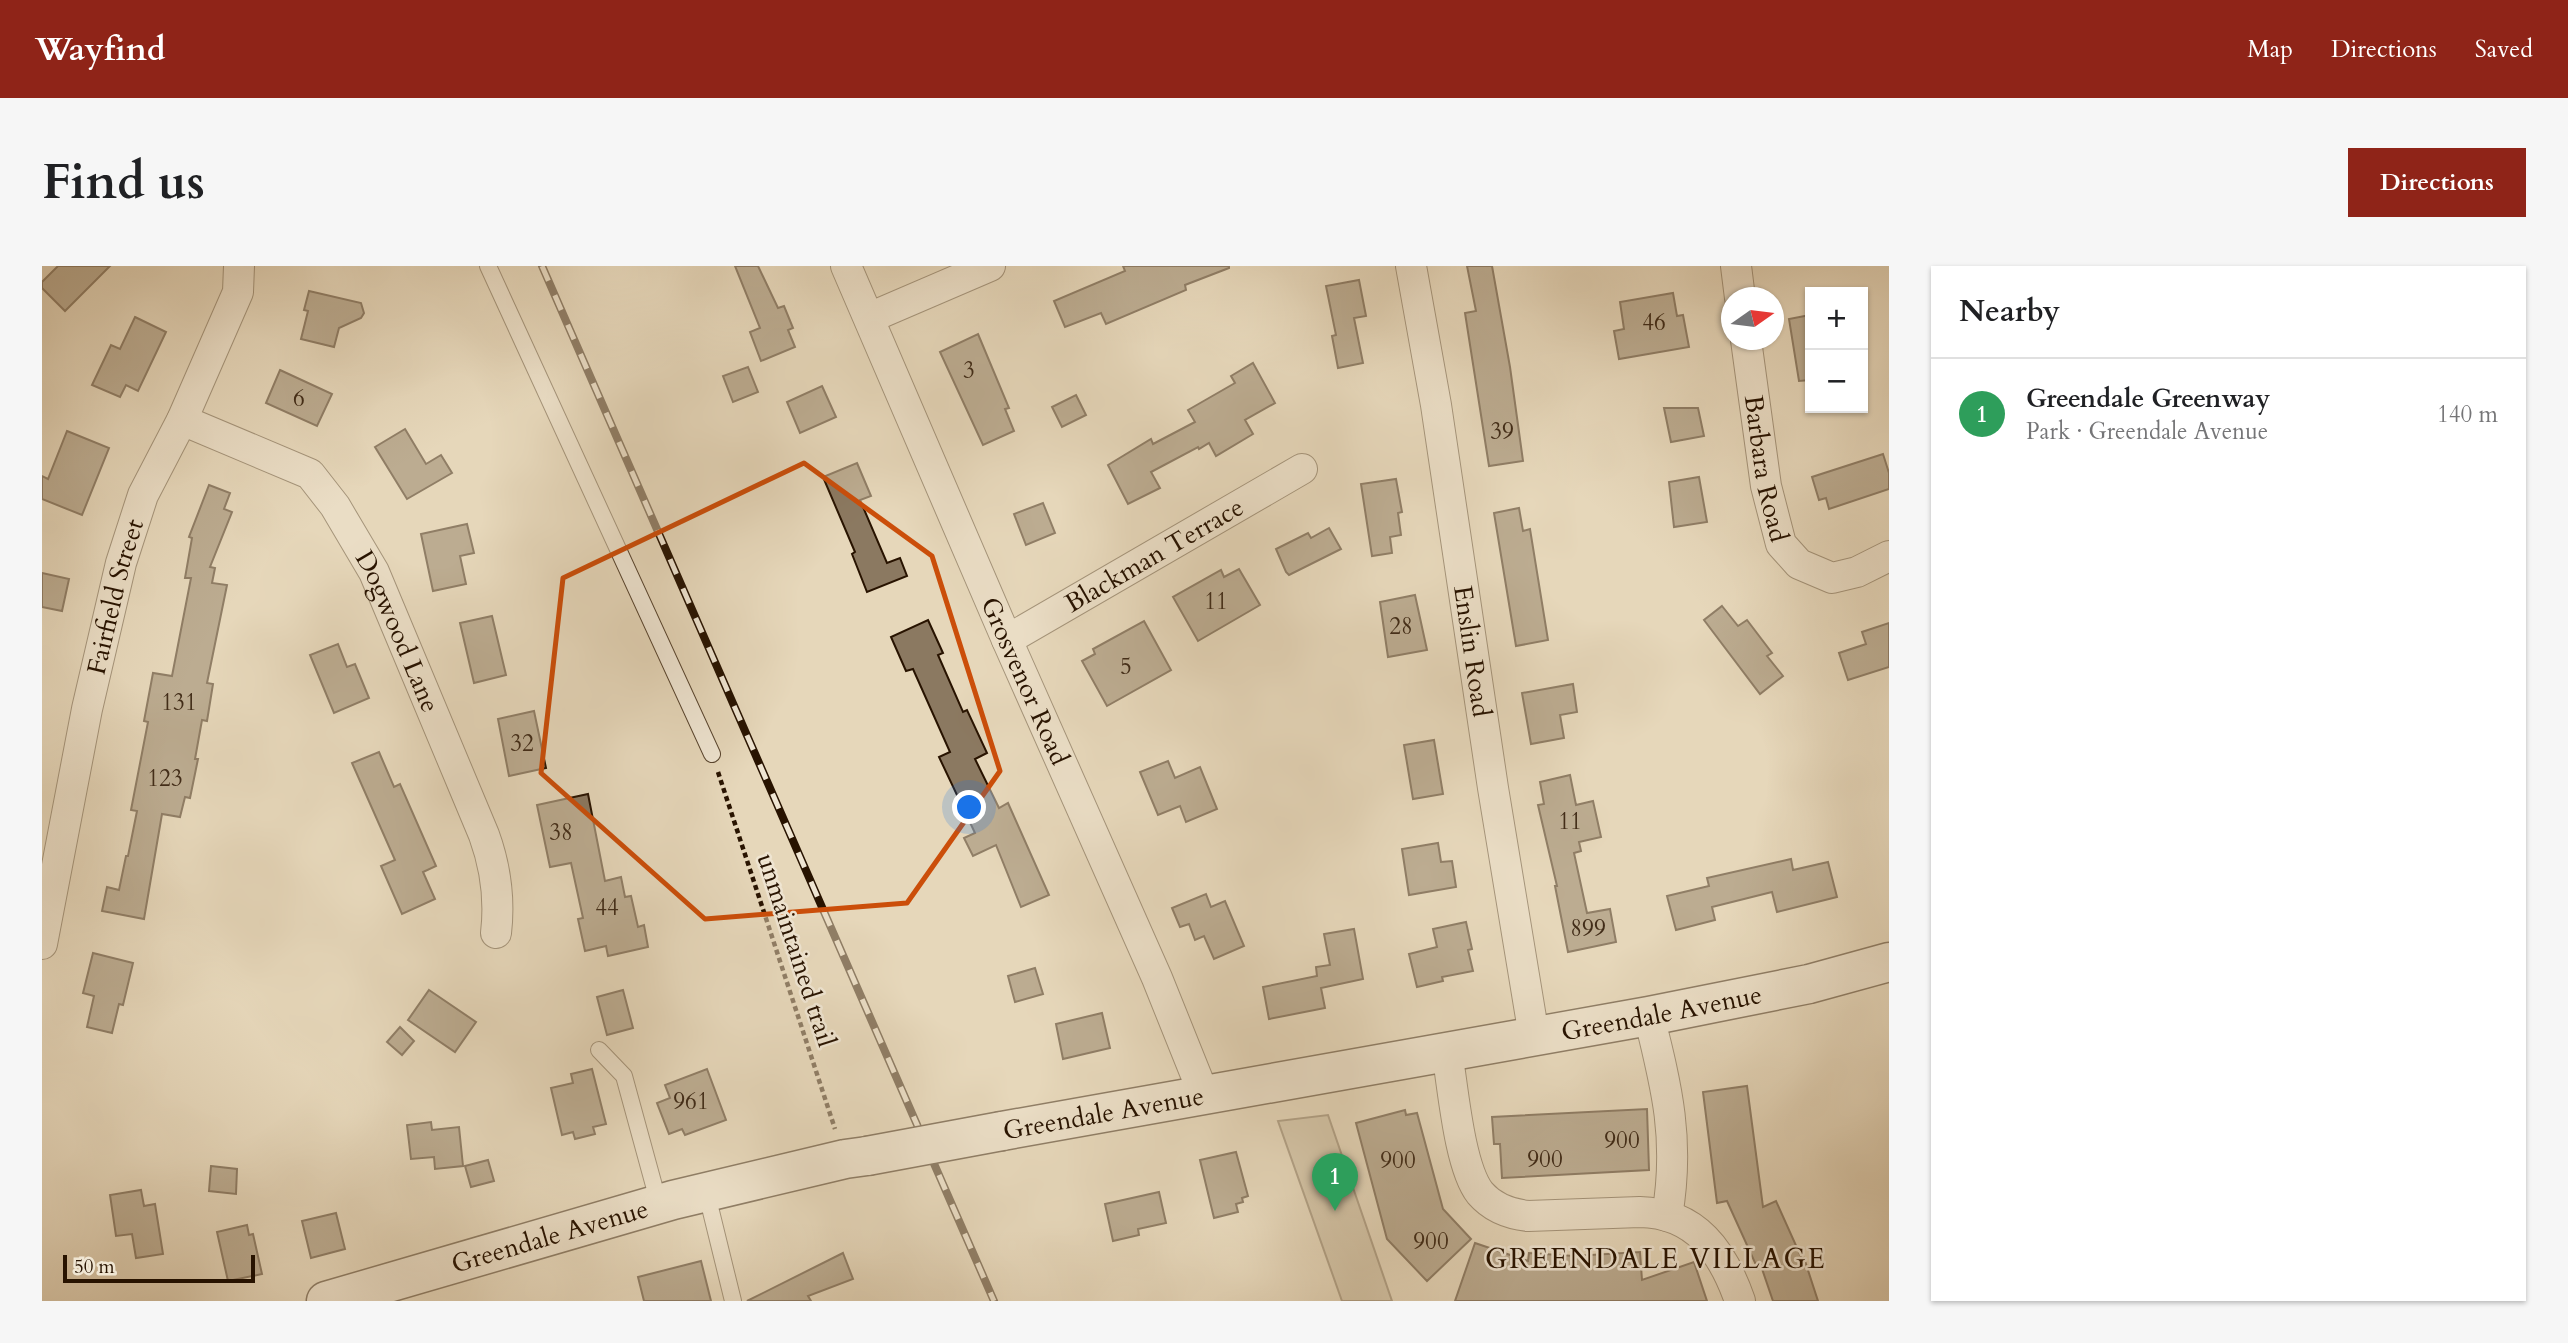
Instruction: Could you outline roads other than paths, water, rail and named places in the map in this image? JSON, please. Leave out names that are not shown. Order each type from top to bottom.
[{"type":"main road","name":"Greendale Avenue","points":[[346,1298],[706,1191],[856,1157],[1649,1016],[1809,984],[1889,962]]},
{"type":"street","name":"Fairfield Street","points":[[42,944],[87,709],[121,563],[143,495],[182,421],[238,292],[239,266]]},
{"type":"street","name":"Grosvenor Road","points":[[846,266],[1007,640],[1157,978],[1204,1095]]},
{"type":"street","points":[[869,318],[990,266]]},
{"type":"street","name":"Enslin Road","points":[[1411,266],[1436,405],[1493,788],[1534,1037]]},
{"type":"street","points":[[1736,266],[1739,287]]},
{"type":"street","name":"Barbara Road","points":[[1747,350],[1766,486],[1781,544],[1799,564],[1832,578],[1857,572],[1889,556]]},
{"type":"street","name":"Dogwood Lane","points":[[182,421],[310,474],[335,506],[374,572],[484,835],[495,871],[499,912],[496,933]]},
{"type":"street","name":"Blackman Terrace","points":[[1007,640],[1302,469]]},
{"type":"street","points":[[1649,1016],[1671,1112],[1673,1163],[1667,1216]]},
{"type":"street","points":[[1447,1052],[1468,1168],[1481,1193],[1491,1203],[1528,1216],[1626,1211],[1667,1216],[1689,1225],[1712,1245],[1725,1265],[1740,1301]]},
{"type":"lane","points":[[488,266],[712,754]]},
{"type":"lane","points":[[599,1050],[624,1076],[659,1204]]},
{"type":"lane","points":[[706,1191],[733,1301]]},
{"type":"railway","points":[[542,266],[994,1301]]},
{"type":"place","name":"Greendale Greenway","points":[[1335,1211]]},
{"type":"district","name":"GREENDALE VILLAGE","points":[[1656,1258]]}]
